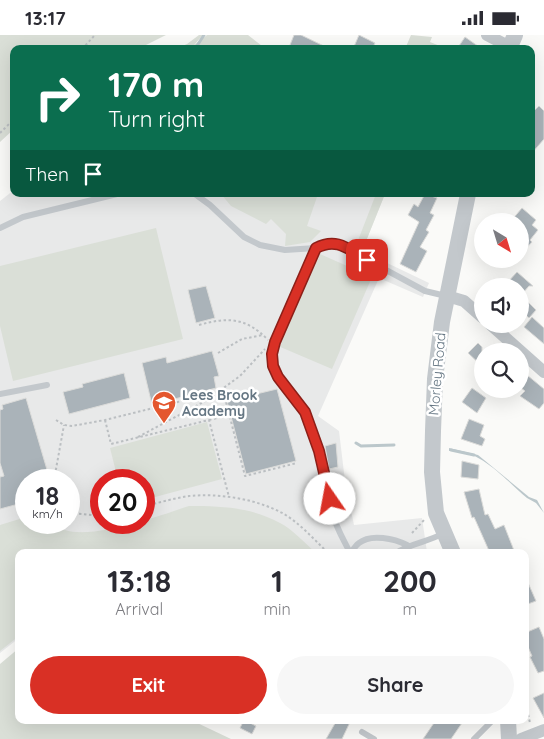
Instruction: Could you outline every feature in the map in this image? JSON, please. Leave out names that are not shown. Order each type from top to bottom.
[{"type":"street","points":[[487,35],[511,44]]},
{"type":"street","name":"Morley Road","points":[[451,549],[436,513],[432,472],[435,379],[447,296],[467,197]]},
{"type":"street","points":[[447,296],[464,301],[474,310]]},
{"type":"street","points":[[500,333],[544,372]]},
{"type":"street","points":[[508,724],[509,739]]},
{"type":"street","points":[[526,737],[544,730]]},
{"type":"lane","points":[[0,228],[23,217],[105,197]]},
{"type":"lane","points":[[199,197],[244,237],[260,245],[285,250],[316,248],[329,242],[338,244],[426,291],[447,296]]},
{"type":"lane","points":[[316,248],[275,342],[272,354],[273,366],[278,377],[305,412],[319,451],[333,517],[348,549]]},
{"type":"lane","points":[[0,393],[48,385]]},
{"type":"lane","points":[[402,549],[407,545],[431,540],[444,533]]},
{"type":"lane","points":[[354,549],[360,542],[373,538],[396,540],[407,545]]},
{"type":"lane","points":[[474,739],[489,724]]},
{"type":"lane","points":[[362,732],[374,739]]},
{"type":"path","points":[[86,45],[95,35]]},
{"type":"path","points":[[0,133],[10,123]]},
{"type":"path","points":[[198,325],[218,320],[236,321],[254,328],[269,340],[275,342]]},
{"type":"path","points":[[218,353],[242,339],[263,335]]},
{"type":"path","points":[[138,437],[209,399],[218,391],[231,384],[269,344],[275,342]]},
{"type":"path","points":[[218,391],[226,402],[245,476],[297,463]]},
{"type":"path","points":[[56,420],[64,425],[72,426],[105,420],[218,391]]},
{"type":"path","points":[[105,420],[111,444],[229,415]]},
{"type":"path","points":[[210,420],[229,497]]},
{"type":"path","points":[[56,469],[64,425]]},
{"type":"path","points":[[155,504],[189,496],[229,497],[264,505],[284,514],[308,532],[324,549]]},
{"type":"path","points":[[412,533],[422,520],[426,518]]},
{"type":"path","points":[[526,724],[526,737]]},
{"type":"shaded area","points":[[0,35],[166,35],[146,45],[10,45],[10,133],[0,142]]},
{"type":"shaded area","points":[[199,35],[203,35],[194,45],[185,45]]},
{"type":"shaded area","points":[[207,35],[248,35],[261,45],[194,45]]},
{"type":"shaded area","points":[[411,35],[432,37],[430,42],[438,45],[407,45]]},
{"type":"shaded area","name":"Lees Brook Academy","points":[[10,193],[10,197],[384,197],[362,251],[429,283],[423,297],[379,278],[318,416],[339,431],[345,481],[354,525],[422,518],[427,549],[15,549],[15,641],[0,653],[0,201]]},
{"type":"shaded area","points":[[224,197],[317,197],[307,226],[321,231],[310,242],[285,246],[286,234],[271,219],[266,224],[231,206]]},
{"type":"shaded area","points":[[375,197],[384,197],[362,251],[357,243]]},
{"type":"shaded area","points":[[156,228],[183,339],[13,381],[0,326],[0,266]]},
{"type":"shaded area","points":[[320,254],[372,277],[332,369],[278,346]]},
{"type":"shaded area","points":[[207,422],[222,479],[155,497],[155,469],[115,469],[110,448]]},
{"type":"shaded area","points":[[449,448],[478,455],[529,497],[537,500],[544,513],[536,503],[527,498],[481,459],[460,451],[449,451]]},
{"type":"shaded area","points":[[189,506],[224,507],[247,511],[269,518],[294,532],[312,549],[15,549],[15,639],[0,651],[0,525],[15,520],[15,534],[80,534],[80,532],[90,531],[90,534],[155,534],[155,517]]},
{"type":"shaded area","points":[[15,651],[15,724],[199,724],[231,739],[0,739],[0,664]]},
{"type":"building","points":[[294,35],[301,35],[322,45],[290,45]]},
{"type":"building","points":[[359,35],[375,43],[374,45],[355,45]]},
{"type":"building","points":[[465,37],[476,45],[460,45]]},
{"type":"building","points":[[539,106],[544,111],[544,139],[535,149],[535,110]]},
{"type":"building","points":[[423,197],[437,198],[430,213],[434,215],[426,230],[429,232],[420,247],[427,251],[416,272],[400,264],[419,222],[408,215],[414,204],[418,207]]},
{"type":"building","points":[[522,208],[528,213],[518,213]]},
{"type":"building","points":[[529,214],[536,220],[532,225],[538,230],[530,240],[532,242],[529,245]]},
{"type":"building","points":[[517,272],[524,278],[512,278]]},
{"type":"building","points":[[206,286],[215,318],[196,323],[188,290]]},
{"type":"building","points":[[529,303],[536,310],[529,318]]},
{"type":"building","points":[[532,317],[544,328],[544,344],[529,331],[529,321]]},
{"type":"building","points":[[474,347],[474,359],[468,353]]},
{"type":"building","points":[[212,351],[219,376],[214,377],[216,388],[152,405],[142,363],[166,357],[167,363]]},
{"type":"building","points":[[124,373],[130,398],[69,414],[63,392],[83,387],[82,384]]},
{"type":"building","points":[[529,377],[544,389],[544,403],[539,409],[523,398],[529,398]]},
{"type":"building","points":[[472,388],[474,389],[474,398],[486,398],[477,413],[462,402]]},
{"type":"building","points":[[277,389],[296,461],[246,474],[227,401]]},
{"type":"building","points":[[26,398],[47,469],[15,469],[15,505],[0,509],[0,477],[4,476],[0,463],[0,410],[3,409],[2,405]]},
{"type":"building","points":[[469,419],[484,425],[480,436],[485,439],[482,446],[461,439]]},
{"type":"building","points":[[336,443],[338,467],[329,469],[325,446]]},
{"type":"building","points":[[462,461],[479,465],[478,479],[461,477]]},
{"type":"building","points":[[479,489],[485,515],[488,514],[495,529],[504,525],[513,549],[488,549],[474,517],[472,518],[464,492]]},
{"type":"building","points":[[529,585],[536,601],[529,604]]},
{"type":"building","points":[[539,627],[544,639],[544,671],[538,673],[530,657],[532,656],[529,649],[529,631]]},
{"type":"building","points":[[544,693],[544,718],[533,698]]},
{"type":"building","points":[[242,724],[256,726],[252,734],[240,728]]},
{"type":"building","points":[[335,724],[349,724],[342,739],[326,739]]},
{"type":"building","points":[[433,724],[461,724],[451,739],[423,739]]},
{"type":"waterway","points":[[198,45],[204,35]]},
{"type":"waterway","points":[[356,443],[361,446],[394,445]]},
{"type":"waterway","points":[[451,450],[474,455]]},
{"type":"place","name":"Lees Brook Academy","points":[[164,424]]},
{"type":"route","points":[[330,499],[319,451],[305,412],[278,377],[273,366],[272,354],[275,342],[316,248],[329,242],[338,244],[367,260]]}]
